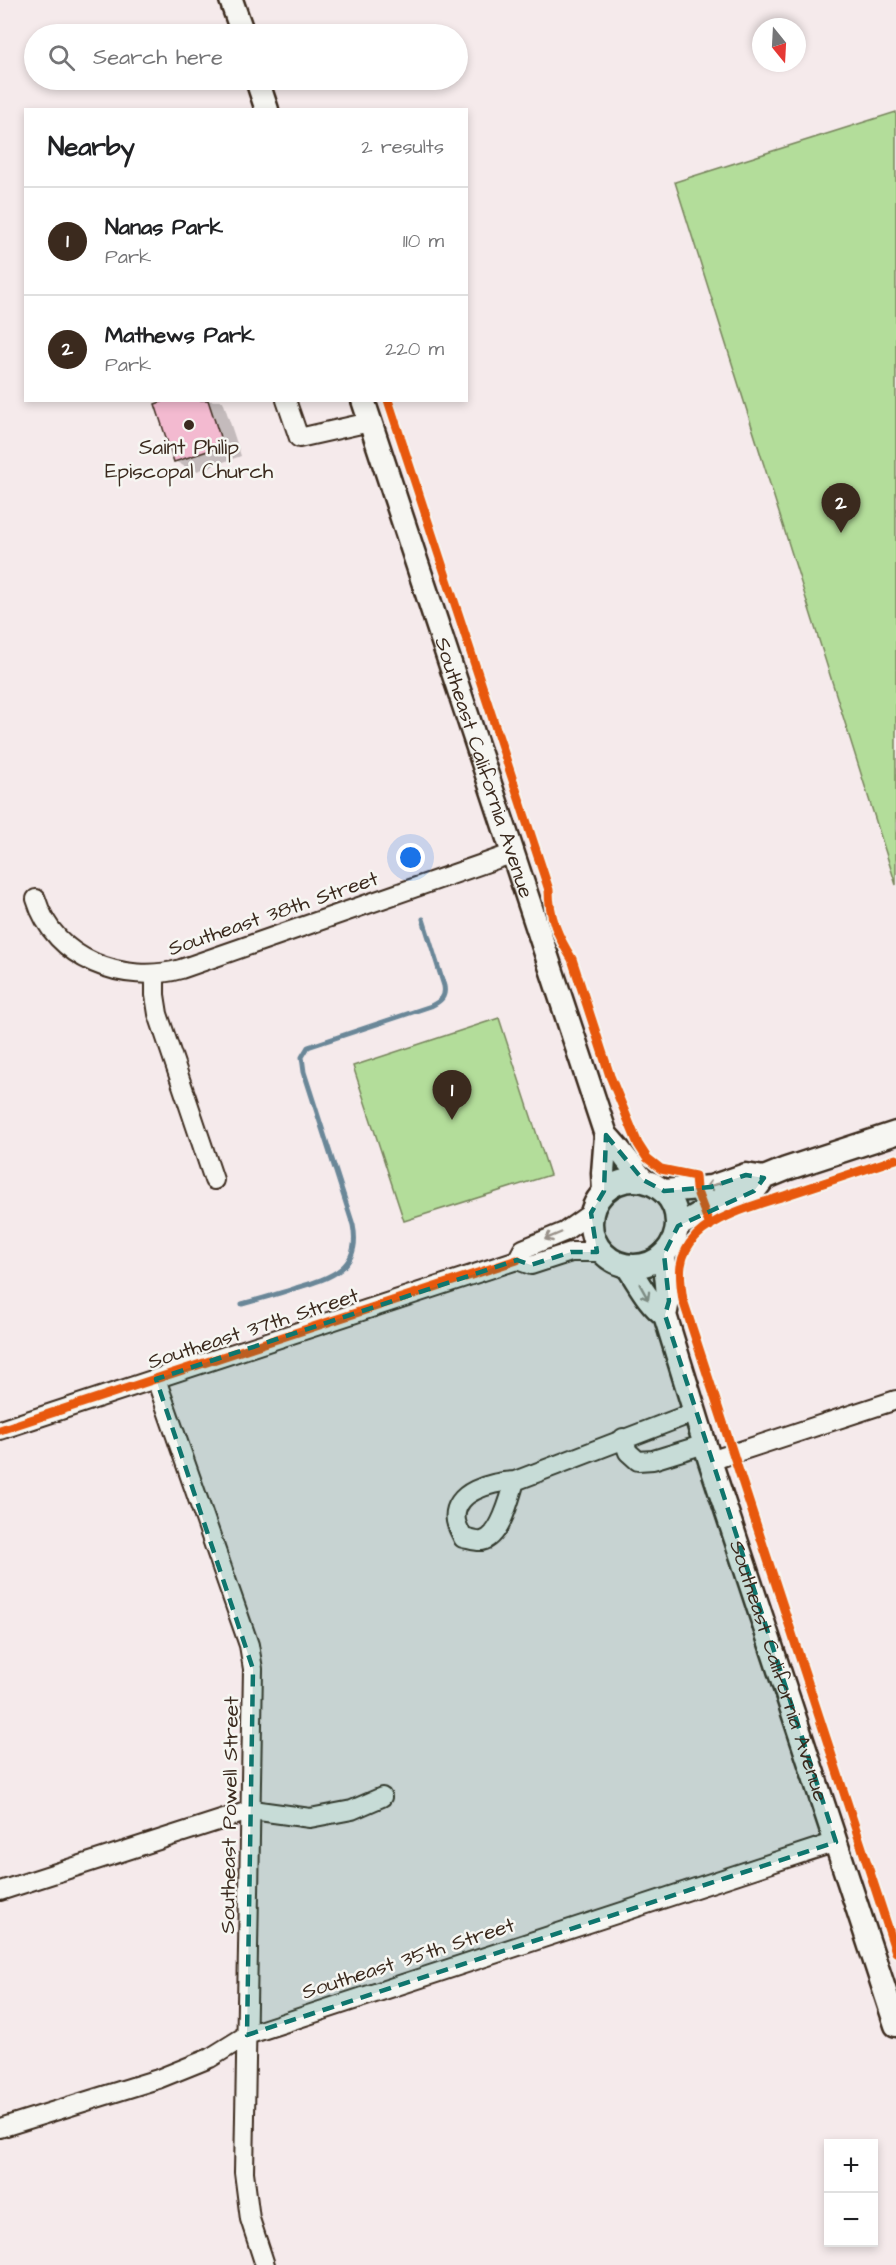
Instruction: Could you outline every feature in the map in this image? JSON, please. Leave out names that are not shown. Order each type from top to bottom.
[{"type":"main road","points":[[231,0],[239,24]]},
{"type":"main road","points":[[260,90],[266,108]]},
{"type":"main road","name":"Southeast California Avenue","points":[[364,402],[606,1135],[604,1191]]},
{"type":"main road","points":[[678,1226],[716,1205],[754,1191],[764,1178],[896,1133]]},
{"type":"main road","name":"Southeast California Avenue","points":[[606,1135],[623,1152],[630,1165],[643,1180]]},
{"type":"main road","points":[[664,1191],[711,1187],[746,1175],[764,1178]]},
{"type":"main road","points":[[629,1179],[643,1180],[664,1191],[675,1207],[678,1226],[671,1246],[664,1254],[653,1262],[640,1266],[627,1266],[613,1261],[601,1252],[592,1233],[591,1213],[596,1201],[604,1191],[615,1183],[629,1179]]},
{"type":"main road","name":"Southeast California Avenue","points":[[664,1254],[665,1284],[669,1302],[665,1315],[707,1453],[896,2025]]},
{"type":"main road","name":"Southeast California Avenue","points":[[627,1266],[644,1290],[651,1305],[665,1315]]},
{"type":"street","points":[[287,402],[299,438],[370,422]]},
{"type":"street","name":"Southeast 38th Street","points":[[36,899],[43,917],[54,933],[83,957],[118,972],[136,975],[155,974],[181,969],[514,853]]},
{"type":"street","points":[[155,974],[158,1014],[214,1180]]},
{"type":"street","name":"Southeast 37th Street","points":[[517,1260],[523,1249],[564,1232],[591,1213]]},
{"type":"street","name":"Southeast 37th Street","points":[[0,1430],[517,1260],[531,1265],[570,1252],[601,1252]]},
{"type":"street","name":"Southeast Powell Street","points":[[156,1379],[249,1645],[255,1684],[245,2188],[250,2219],[265,2265]]},
{"type":"street","points":[[623,1438],[628,1452],[638,1461],[707,1453],[896,1400]]},
{"type":"street","points":[[515,1481],[695,1412]]},
{"type":"street","points":[[0,1891],[252,1810],[310,1818],[352,1810],[382,1797]]},
{"type":"street","name":"Southeast 35th Street","points":[[0,2128],[158,2079],[210,2058],[247,2035],[836,1842]]},
{"type":"highlighted area","points":[[606,1135],[643,1180],[664,1191],[711,1187],[746,1175],[764,1178],[754,1191],[678,1226],[664,1254],[669,1301],[665,1315],[836,1842],[247,2035],[253,1669],[156,1379],[517,1260],[531,1265],[571,1252],[597,1252],[591,1213],[604,1191]]},
{"type":"green space","points":[[896,112],[896,885],[675,182]]},
{"type":"green space","points":[[499,1018],[550,1175],[404,1221],[353,1066]]},
{"type":"building","name":"Saint Philip Episcopal Church","points":[[209,402],[223,446],[174,462],[155,404]]},
{"type":"waterway","points":[[242,1304],[321,1280],[341,1269],[353,1252],[355,1240],[353,1225],[304,1072],[302,1057],[308,1047],[431,1006],[442,998],[444,986],[423,919]]},
{"type":"cycle path","points":[[389,402],[549,890],[555,926],[572,959],[610,1076],[638,1144],[647,1158],[661,1169],[695,1176],[696,1189],[710,1226]]},
{"type":"cycle path","points":[[896,1159],[751,1206],[715,1222],[690,1243],[682,1258],[680,1274],[683,1300],[896,1952]]},
{"type":"cycle path","points":[[0,1430],[517,1260]]},
{"type":"place","name":"Saint Philip Episcopal Church","points":[[189,425]]},
{"type":"place","name":"Mathews Park","points":[[841,533]]},
{"type":"place","name":"Nanas Park","points":[[452,1120]]}]
